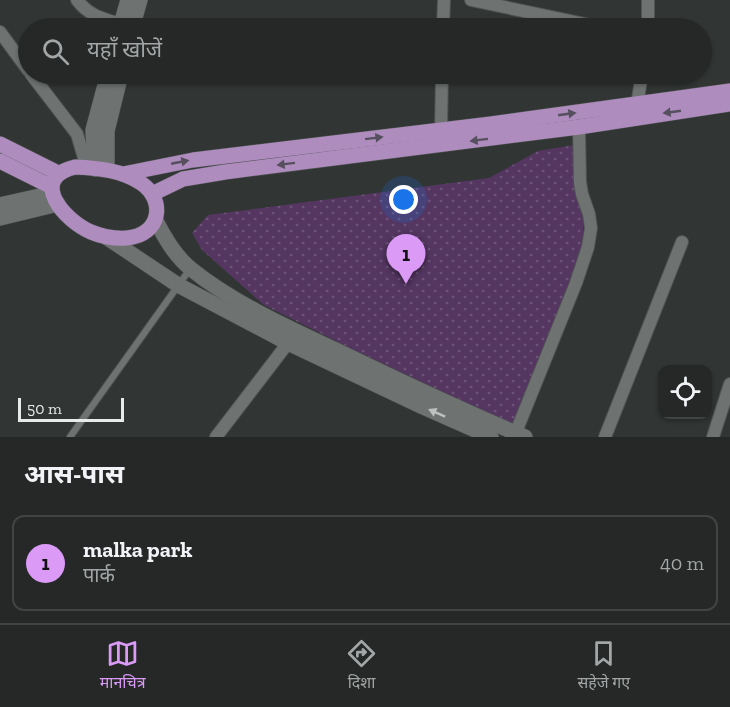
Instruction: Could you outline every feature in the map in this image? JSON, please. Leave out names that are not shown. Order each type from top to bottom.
[{"type":"main road","points":[[123,174],[193,160],[637,105],[730,91]]},
{"type":"main road","points":[[152,194],[183,179],[225,172],[730,104]]},
{"type":"main road","points":[[0,144],[55,189],[63,212],[91,232],[106,237],[131,238],[144,235],[151,230],[156,221],[152,194],[143,184],[123,174],[75,167],[55,189]]},
{"type":"main road","points":[[0,161],[55,189]]},
{"type":"street","points":[[77,0],[87,12],[100,18]]},
{"type":"street","points":[[126,18],[128,0]]},
{"type":"street","points":[[130,18],[140,0]]},
{"type":"street","points":[[443,18],[444,0]]},
{"type":"street","points":[[471,0],[556,18]]},
{"type":"street","points":[[648,0],[648,18]]},
{"type":"street","points":[[0,32],[18,56]]},
{"type":"street","points":[[39,84],[77,134],[96,169]]},
{"type":"street","points":[[96,169],[93,130],[105,84]]},
{"type":"street","points":[[96,169],[118,84]]},
{"type":"street","points":[[441,130],[442,84]]},
{"type":"street","points":[[637,105],[640,84]]},
{"type":"street","points":[[156,221],[167,242],[190,268],[227,293],[294,330],[518,436],[588,247],[591,228],[580,182],[579,126]]},
{"type":"street","points":[[0,206],[55,189]]},
{"type":"street","points":[[0,218],[55,189]]},
{"type":"street","points":[[106,237],[178,285],[288,343],[490,437]]},
{"type":"street","points":[[605,437],[682,242]]},
{"type":"street","points":[[216,437],[288,343]]},
{"type":"street","points":[[712,437],[730,384]]},
{"type":"lane","points":[[70,437],[190,268]]},
{"type":"shaded area","points":[[586,143],[582,262],[538,372],[524,430],[264,305],[202,250],[192,233],[208,215],[489,178],[538,151]]},
{"type":"place","name":"malka park","points":[[406,284]]}]
